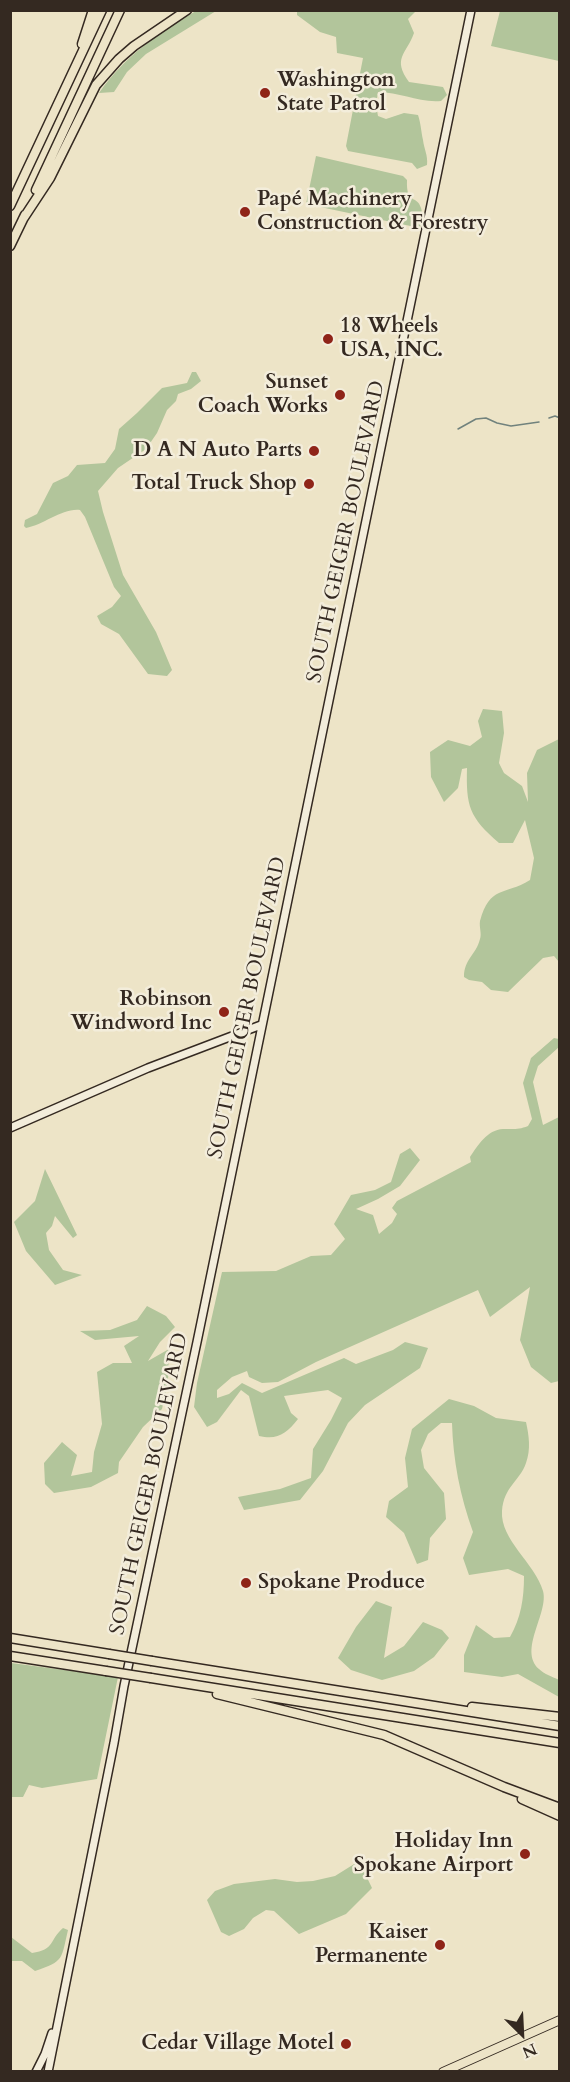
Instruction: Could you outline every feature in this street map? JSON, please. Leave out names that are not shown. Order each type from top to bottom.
[{"type":"highway","points":[[76,67],[93,10]]},
{"type":"highway","points":[[10,206],[102,10]]},
{"type":"highway","points":[[10,246],[120,10]]},
{"type":"highway","points":[[23,219],[50,178],[96,85],[134,46],[187,10]]},
{"type":"highway","points":[[10,1638],[560,1726]]},
{"type":"highway","points":[[10,1656],[560,1743]]},
{"type":"highway","points":[[185,1684],[384,1735],[560,1808]]},
{"type":"highway","points":[[376,1696],[560,1717]]},
{"type":"highway","points":[[504,1786],[524,1800],[560,1816]]},
{"type":"main road","points":[[443,2072],[560,2020]]},
{"type":"street","name":"SOUTH GEIGER BOULEVARD","points":[[59,2013],[124,1686],[471,10]]},
{"type":"street","points":[[10,1128],[148,1068],[261,1025]]},
{"type":"street","points":[[36,2072],[45,2054],[59,2013]]},
{"type":"street","points":[[48,2072],[59,2013]]},
{"type":"green space","points":[[196,11],[216,11],[146,54],[127,72],[114,92],[99,93],[131,56],[168,28]]},
{"type":"green space","points":[[297,11],[416,11],[408,19],[414,33],[402,57],[401,67],[409,82],[443,87],[447,95],[441,101],[433,101],[378,92],[376,105],[378,116],[386,119],[404,113],[418,115],[427,165],[417,169],[412,163],[348,151],[346,146],[363,58],[337,53],[336,37],[320,32],[297,15]]},
{"type":"green space","points":[[500,11],[559,11],[559,61],[491,46]]},
{"type":"green space","points":[[316,156],[403,176],[407,180],[410,197],[417,201],[421,208],[420,228],[306,204]]},
{"type":"green space","points":[[192,372],[196,372],[201,381],[191,389],[178,394],[146,449],[118,468],[98,491],[123,575],[156,632],[172,670],[167,676],[148,674],[119,634],[101,624],[97,616],[112,607],[121,596],[114,587],[80,510],[66,512],[26,528],[24,526],[25,520],[37,514],[53,483],[68,476],[77,465],[105,463],[115,449],[119,429],[162,388],[187,383]]},
{"type":"green space","points":[[483,709],[502,711],[504,733],[499,763],[504,773],[522,786],[528,802],[527,773],[537,750],[559,739],[559,962],[554,956],[543,958],[508,992],[491,990],[482,982],[464,977],[468,961],[481,935],[480,921],[488,902],[493,896],[530,880],[534,858],[525,820],[513,843],[499,843],[481,826],[471,810],[467,792],[467,768],[462,769],[458,788],[444,802],[431,777],[430,752],[448,740],[470,746],[482,737],[478,721]]},
{"type":"green space","points":[[554,1038],[559,1039],[559,1047],[538,1066],[533,1082],[543,1125],[559,1117],[559,1381],[551,1383],[531,1367],[520,1340],[530,1287],[490,1317],[478,1290],[316,1362],[278,1382],[262,1383],[249,1377],[247,1371],[232,1377],[217,1390],[217,1398],[229,1394],[242,1383],[262,1393],[344,1358],[356,1364],[393,1350],[405,1342],[428,1348],[420,1368],[365,1405],[348,1423],[323,1471],[300,1500],[244,1510],[238,1497],[280,1489],[311,1478],[313,1449],[342,1398],[328,1390],[284,1396],[291,1413],[298,1419],[281,1435],[266,1437],[259,1436],[249,1396],[241,1390],[217,1422],[207,1427],[194,1407],[197,1383],[222,1272],[276,1271],[311,1256],[331,1255],[345,1239],[334,1224],[351,1195],[375,1190],[391,1182],[400,1154],[410,1148],[420,1160],[400,1186],[356,1209],[373,1215],[379,1234],[392,1223],[397,1214],[392,1208],[397,1201],[471,1162],[470,1157],[492,1132],[528,1126],[532,1119],[523,1083],[531,1058]]},
{"type":"green space","points":[[45,1169],[77,1235],[73,1238],[55,1216],[52,1226],[46,1233],[49,1250],[63,1270],[82,1275],[55,1285],[26,1251],[14,1222],[35,1201]]},
{"type":"green space","points":[[147,1306],[166,1316],[175,1327],[160,1342],[148,1361],[169,1349],[168,1381],[162,1409],[143,1427],[119,1462],[118,1473],[91,1487],[54,1493],[45,1484],[44,1463],[62,1442],[77,1455],[71,1476],[92,1472],[94,1452],[102,1424],[97,1372],[113,1363],[132,1363],[124,1346],[139,1336],[95,1340],[80,1331],[110,1330],[137,1320]]},
{"type":"green space","points":[[449,1399],[474,1406],[496,1418],[526,1422],[529,1442],[528,1458],[503,1502],[503,1522],[506,1532],[533,1571],[543,1591],[544,1600],[533,1642],[533,1661],[539,1669],[559,1680],[559,1697],[518,1674],[502,1677],[464,1672],[464,1655],[476,1625],[494,1638],[510,1637],[521,1608],[524,1576],[508,1569],[469,1575],[463,1558],[473,1532],[458,1478],[452,1423],[441,1423],[428,1434],[421,1450],[424,1468],[444,1493],[446,1519],[430,1538],[428,1560],[417,1564],[404,1533],[386,1517],[389,1501],[408,1487],[405,1458],[412,1429]]},
{"type":"green space","points":[[376,1601],[392,1607],[384,1658],[404,1646],[423,1622],[442,1630],[449,1638],[434,1657],[414,1671],[382,1680],[351,1670],[338,1658],[356,1627]]},
{"type":"green space","points":[[11,1663],[118,1677],[97,1779],[42,1788],[29,1785],[23,1797],[11,1797]]},
{"type":"green space","points":[[359,1861],[372,1888],[346,1914],[299,1934],[274,1911],[266,1910],[253,1918],[244,1929],[229,1936],[221,1932],[207,1900],[215,1891],[234,1884],[275,1879],[297,1882],[313,1881],[335,1876]]},
{"type":"green space","points":[[63,1928],[68,1930],[62,1953],[57,1961],[35,1971],[22,1961],[11,1961],[11,1937],[32,1953],[39,1952],[48,1947]]},
{"type":"waterway","points":[[549,418],[555,416],[560,418]]},
{"type":"waterway","points":[[458,429],[476,419],[486,418],[511,426],[539,422]]},
{"type":"place","name":"Washington State Patrol","points":[[265,93]]},
{"type":"place","name":"Papé Machinery Construction & Forestry","points":[[245,212]]},
{"type":"place","name":"18 Wheels USA, INC.","points":[[328,339]]},
{"type":"place","name":"Sunset Coach Works","points":[[340,395]]},
{"type":"place","name":"D A N Auto Parts","points":[[314,451]]},
{"type":"place","name":"Total Truck Shop","points":[[309,484]]},
{"type":"place","name":"Robinson Windword Inc","points":[[224,1012]]},
{"type":"place","name":"Spokane Produce","points":[[246,1583]]},
{"type":"place","name":"Holiday Inn Spokane Airport","points":[[525,1854]]},
{"type":"place","name":"Kaiser Permanente","points":[[440,1945]]},
{"type":"place","name":"Cedar Village Motel","points":[[346,2044]]}]
